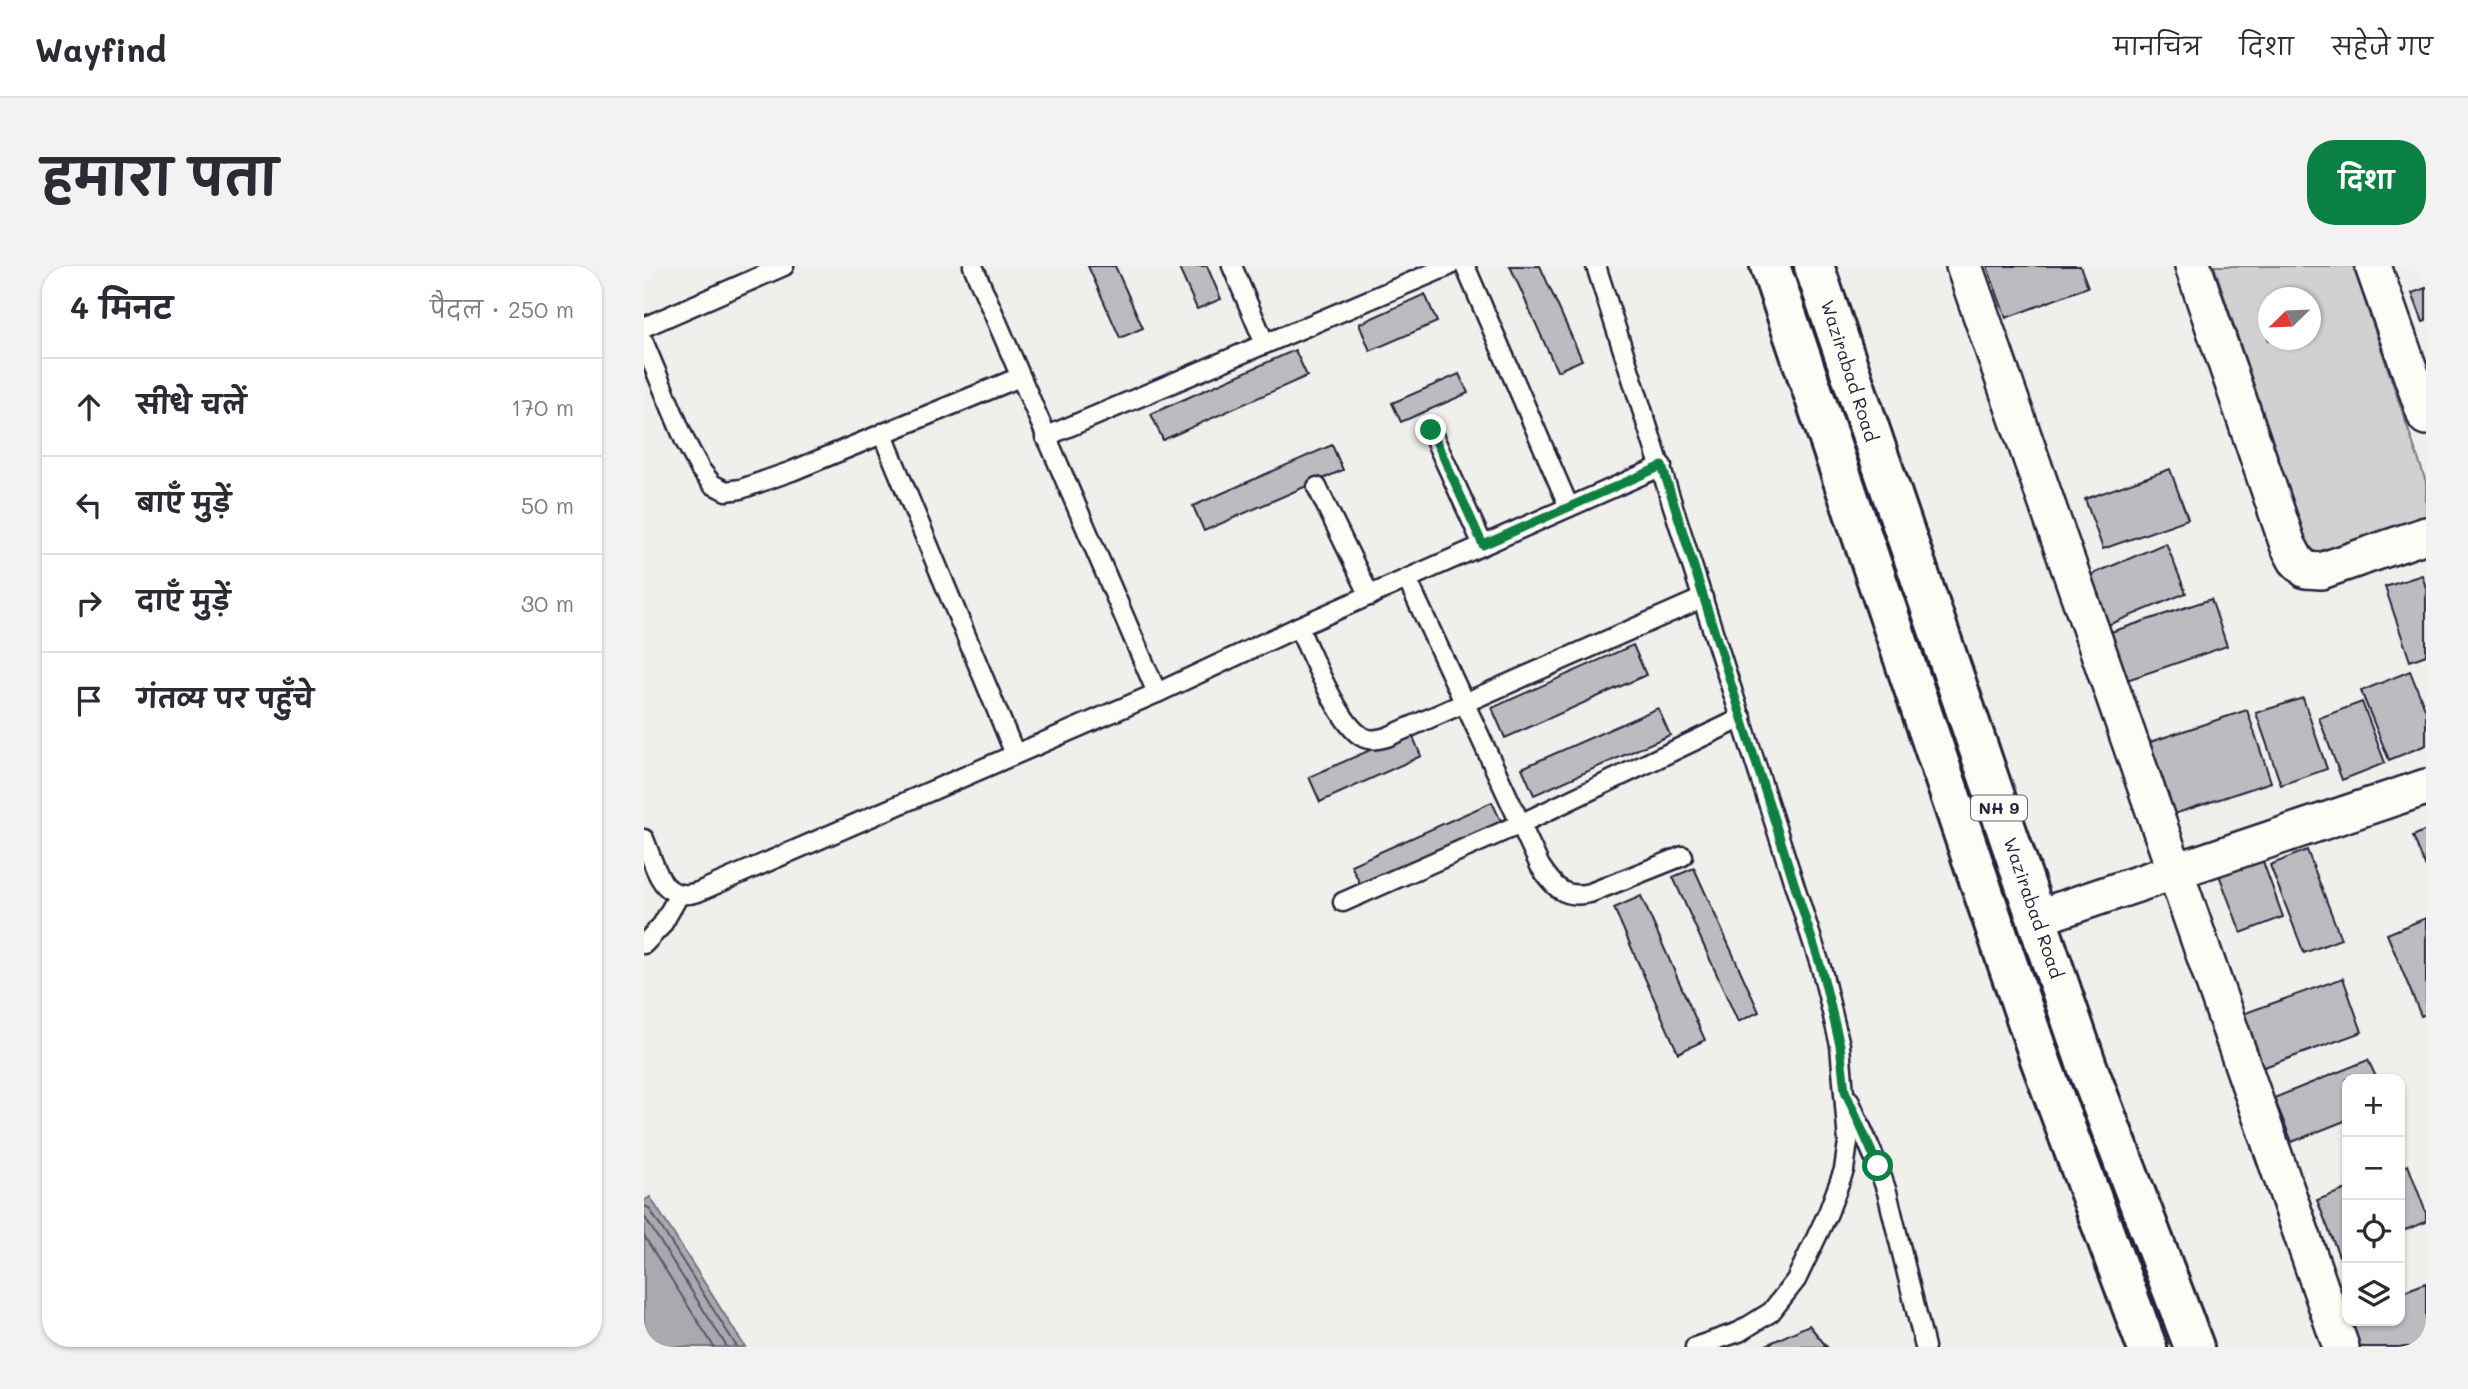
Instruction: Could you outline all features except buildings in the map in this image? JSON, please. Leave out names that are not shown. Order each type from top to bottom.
[{"type":"highway","name":"NH 9","points":[[1770,266],[2040,1059],[2147,1347]]},
{"type":"highway","name":"Wazirabad Road","points":[[1814,266],[2087,1066],[2194,1347]]},
{"type":"street","points":[[1964,266],[2341,1347]]},
{"type":"street","points":[[2193,266],[2288,545],[2296,560],[2306,570],[2322,571],[2426,535]]},
{"type":"street","points":[[2373,266],[2426,417]]},
{"type":"street","points":[[2036,918],[2426,787]]},
{"type":"lane","points":[[644,327],[784,266]]},
{"type":"lane","points":[[973,266],[1157,693]]},
{"type":"lane","points":[[1233,266],[1265,344]]},
{"type":"lane","points":[[1045,437],[1449,266]]},
{"type":"lane","points":[[1465,266],[1569,507]]},
{"type":"lane","points":[[1596,266],[1822,971],[1840,1045],[1845,1091],[1848,1142],[1844,1170],[1828,1213],[1796,1280],[1771,1312],[1739,1332],[1695,1347]]},
{"type":"lane","points":[[644,343],[695,460],[712,484],[726,491],[741,489],[792,471],[1020,377]]},
{"type":"lane","points":[[1431,430],[1483,545]]},
{"type":"lane","points":[[882,433],[1015,754]]},
{"type":"lane","points":[[644,839],[663,883],[672,893],[684,897],[698,892],[1157,693],[1298,627],[1662,466]]},
{"type":"lane","points":[[1317,487],[1370,596]]},
{"type":"lane","points":[[1407,579],[1520,824],[1550,882],[1562,892],[1576,896],[1683,856]]},
{"type":"lane","points":[[1298,627],[1341,714],[1362,738],[1374,740],[1387,737],[1703,598]]},
{"type":"lane","points":[[1343,902],[1520,824],[1742,718]]},
{"type":"lane","points":[[644,944],[662,925],[679,895]]},
{"type":"lane","points":[[1845,1091],[1878,1166],[1925,1347]]},
{"type":"shaded area","points":[[2214,266],[2353,266],[2426,482],[2426,519],[2312,558]]},
{"type":"water","points":[[650,1197],[745,1347],[644,1347],[644,1201]]},
{"type":"route","points":[[1431,430],[1483,545],[1662,466],[1822,971],[1840,1045],[1845,1091],[1878,1166]]}]
